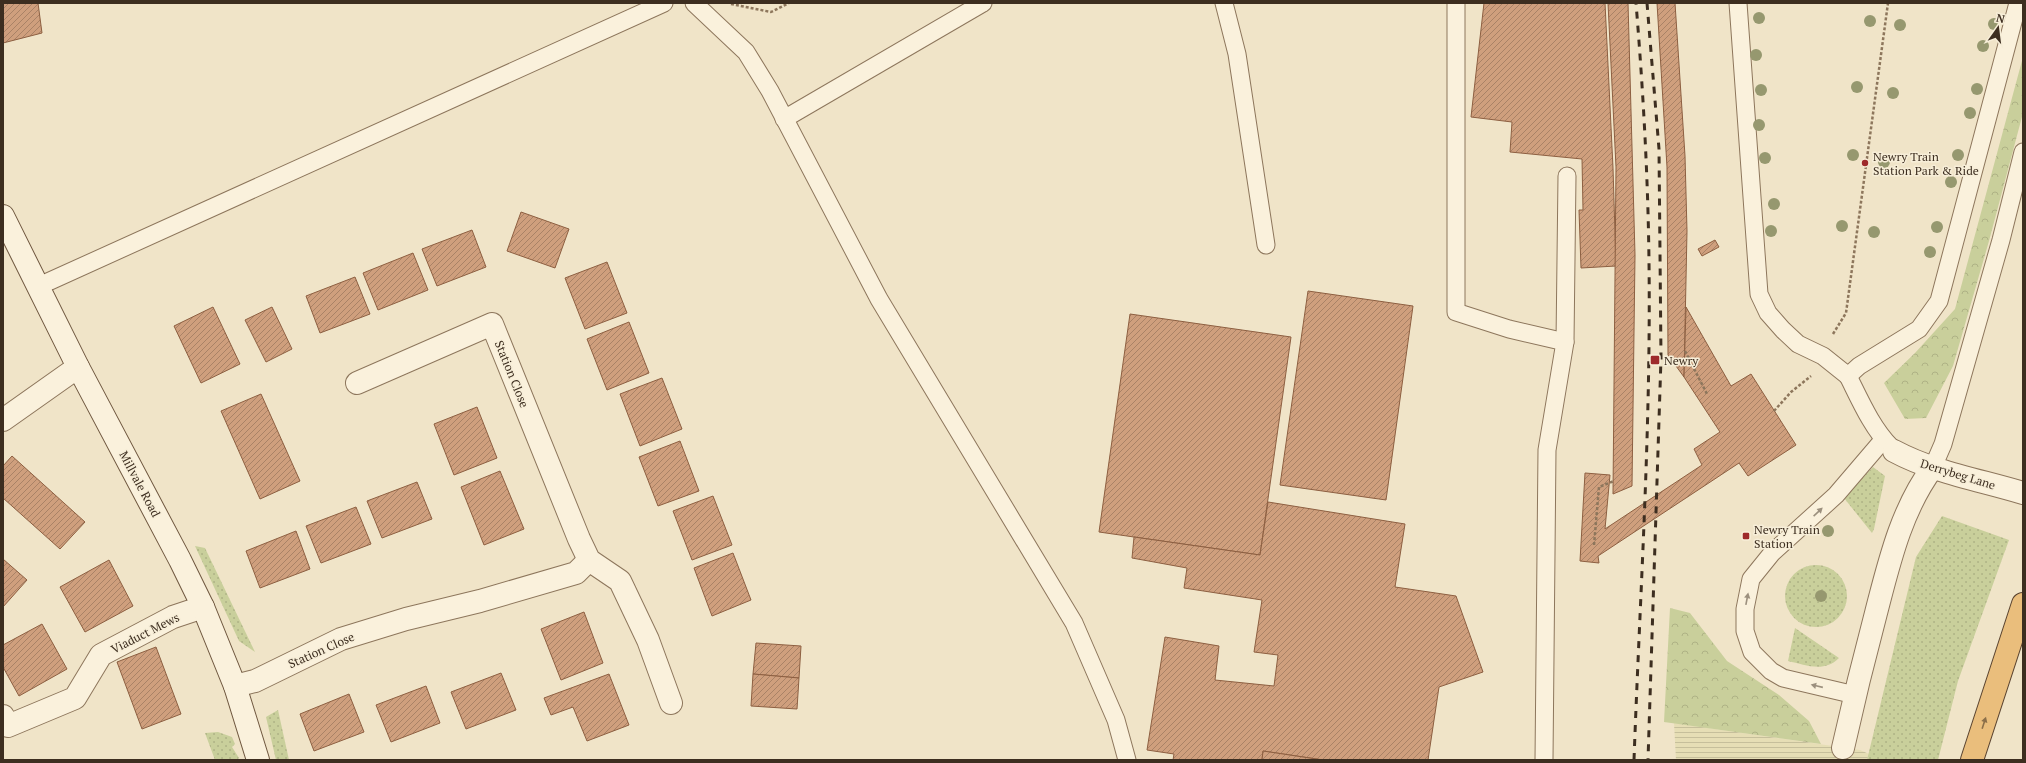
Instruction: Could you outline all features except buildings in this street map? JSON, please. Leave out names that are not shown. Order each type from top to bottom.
[{"type":"highway","points":[[1972,760],[2023,604]]},
{"type":"street","name":"Millvale Road","points":[[3,216],[78,367],[180,560],[203,607],[235,686],[258,760]]},
{"type":"street","name":"Station Close","points":[[235,686],[255,681],[342,639],[406,619],[480,601],[576,573],[589,560],[492,324],[357,383]]},
{"type":"street","points":[[3,420],[78,367]]},
{"type":"street","name":"Derrybeg Lane","points":[[1889,445],[1933,467],[2023,493]]},
{"type":"street","points":[[1843,748],[1855,695],[1899,532],[1922,482],[1933,467]]},
{"type":"street","points":[[589,560],[620,581],[648,640],[671,703]]},
{"type":"street","name":"Viaduct Mews","points":[[3,716],[8,726],[75,698],[101,655],[173,617],[203,607]]},
{"type":"lane","points":[[39,286],[664,3]]},
{"type":"lane","points":[[694,3],[746,52],[784,119],[879,299],[1074,623],[1116,720],[1127,760]]},
{"type":"lane","points":[[784,119],[983,3]]},
{"type":"lane","points":[[1224,3],[1237,54],[1266,245]]},
{"type":"lane","points":[[1456,3],[1456,312],[1509,329],[1565,342]]},
{"type":"lane","points":[[1738,3],[1759,294],[1768,313],[1798,344],[1823,356],[1848,376],[1889,445],[1772,553],[1751,579],[1745,609],[1745,631],[1752,652],[1771,671],[1783,678],[1855,695]]},
{"type":"lane","points":[[1848,376],[1859,366],[1919,329],[1940,301],[2018,3]]},
{"type":"lane","points":[[1933,467],[1947,429],[2001,240],[2023,152]]},
{"type":"lane","points":[[1544,760],[1547,450],[1565,342],[1567,176]]},
{"type":"path","points":[[728,3],[771,12],[789,3]]},
{"type":"path","points":[[1774,410],[1791,392],[1820,370],[1823,356],[1846,313],[1888,3]]},
{"type":"path","points":[[1685,351],[1707,394]]},
{"type":"path","points":[[1594,544],[1599,488],[1614,481]]},
{"type":"shaded area","points":[[1674,723],[1860,750],[1869,754],[1867,760],[1676,760]]},
{"type":"green space","points":[[2023,57],[2023,113],[1989,241],[1953,366],[1926,418],[1905,419],[1884,383],[1915,353],[1955,309]]},
{"type":"green space","points":[[1873,467],[1885,476],[1872,533],[1844,498]]},
{"type":"green space","points":[[1942,516],[2009,540],[1958,681],[1938,760],[1867,760],[1916,557]]},
{"type":"green space","points":[[195,546],[205,548],[255,652],[239,641]]},
{"type":"green space","points":[[1816,565],[1828,568],[1838,574],[1844,584],[1847,596],[1844,608],[1838,618],[1828,624],[1816,627],[1804,624],[1794,618],[1788,608],[1785,596],[1788,584],[1794,574],[1804,568]]},
{"type":"green space","points":[[1670,608],[1690,613],[1727,661],[1779,695],[1809,721],[1821,744],[1664,722]]},
{"type":"green space","points":[[1795,628],[1839,658],[1833,663],[1821,667],[1808,666],[1788,661]]},
{"type":"green space","points":[[278,710],[289,760],[276,760],[266,717]]},
{"type":"green space","points":[[218,732],[232,737],[235,744],[232,747],[239,758],[237,760],[215,760],[205,733]]},
{"type":"railway","points":[[1634,760],[1647,449],[1649,324],[1646,164],[1636,3]]},
{"type":"railway","points":[[1647,3],[1659,149],[1661,358],[1648,760]]},
{"type":"place","name":"Newry Train Station Park & Ride","points":[[1865,163]]},
{"type":"place","name":"Newry","points":[[1655,360]]},
{"type":"place","name":"Newry Train Station","points":[[1746,536]]}]
